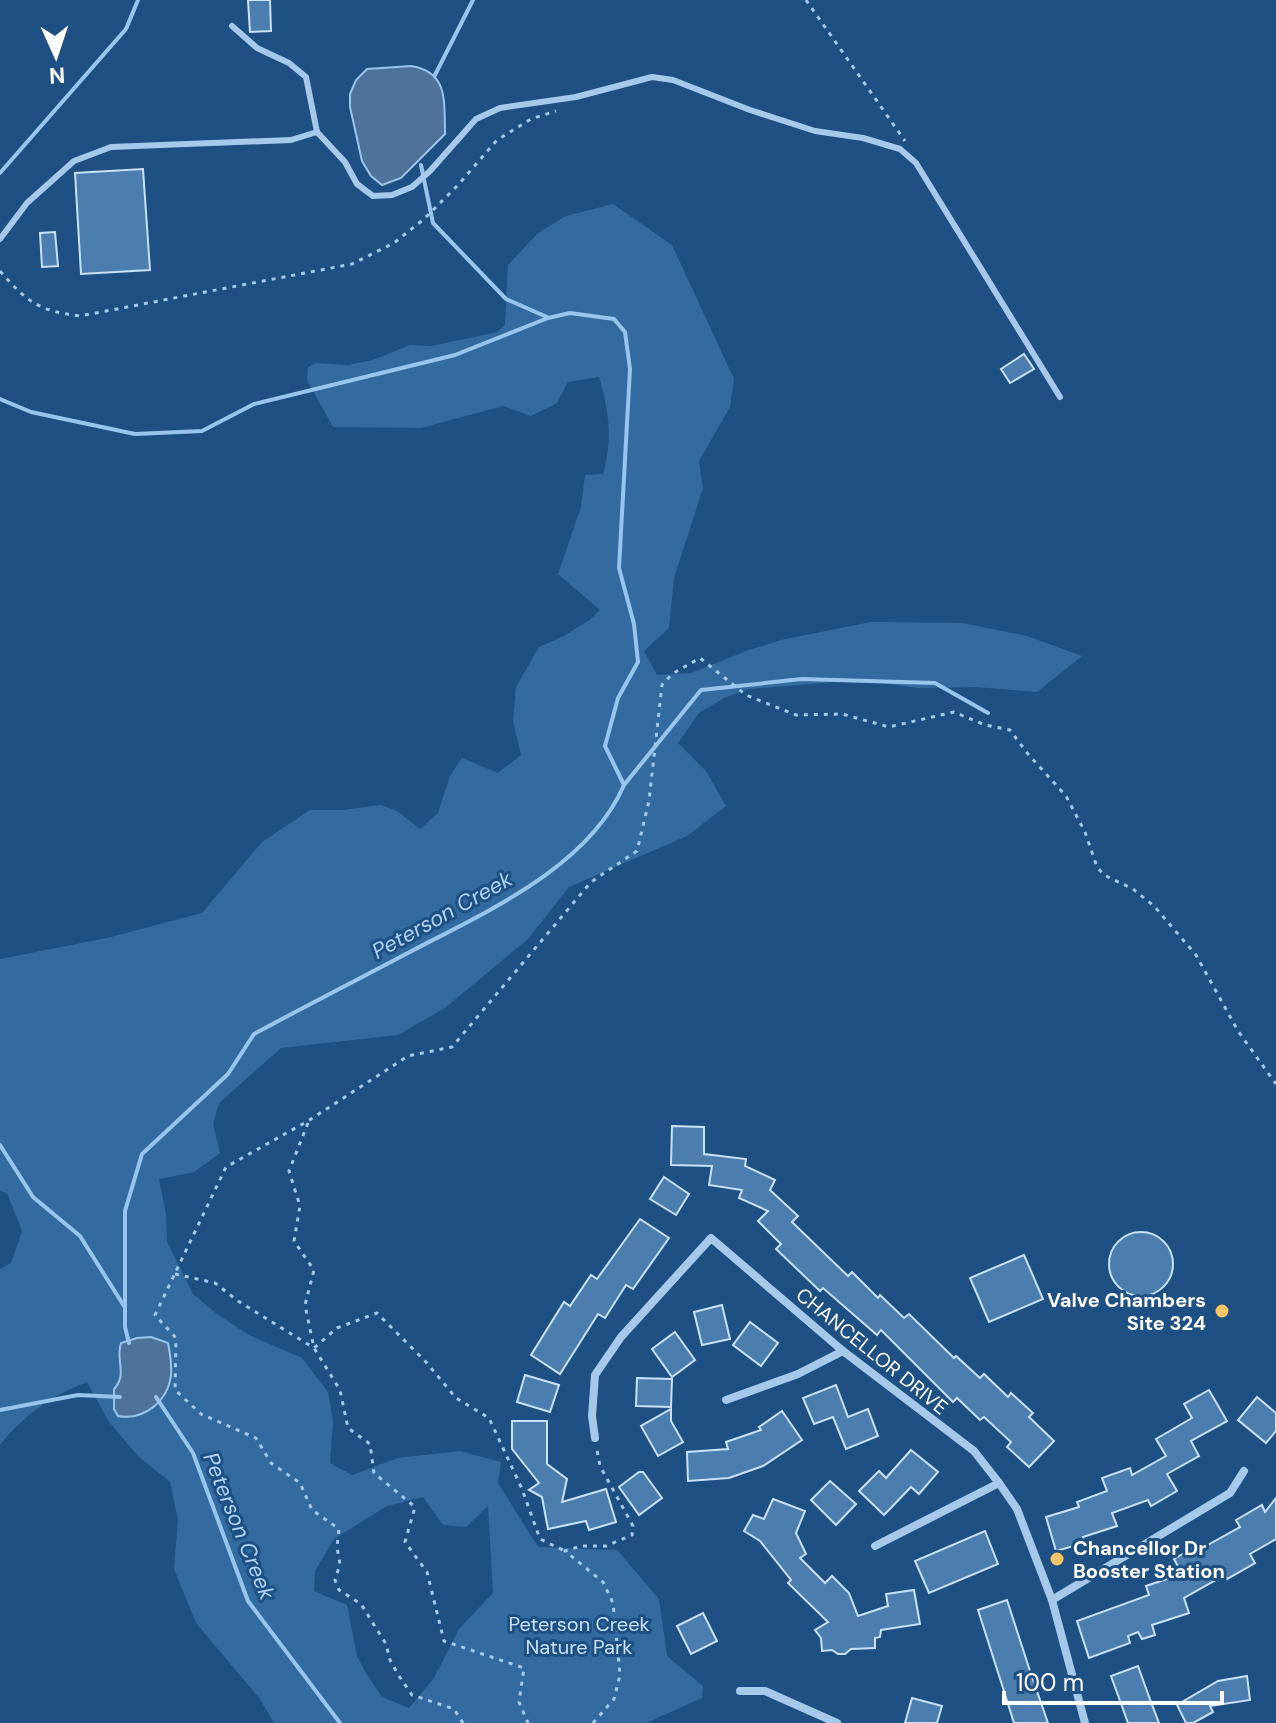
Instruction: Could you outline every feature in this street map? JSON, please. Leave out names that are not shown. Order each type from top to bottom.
[{"type":"street","name":"CHANCELLOR DRIVE","points":[[595,1438],[592,1416],[595,1375],[621,1337],[711,1238],[843,1351],[974,1451],[999,1483],[1017,1509],[1052,1600],[1085,1723]]},
{"type":"street","points":[[726,1400],[798,1374],[843,1351]]},
{"type":"street","points":[[1052,1600],[1230,1493],[1244,1471]]},
{"type":"street","points":[[875,1546],[999,1483]]},
{"type":"street","points":[[740,1691],[765,1691],[837,1723]]},
{"type":"lane","points":[[232,26],[257,48],[289,63],[306,77],[317,132],[345,162],[357,184],[373,196],[392,195],[412,187],[476,119],[500,108],[576,97],[652,77],[673,80],[815,131],[863,138],[900,149],[916,163],[1060,397]]},
{"type":"lane","points":[[0,239],[27,203],[74,161],[111,147],[291,140],[317,132]]},
{"type":"path","points":[[806,0],[899,130],[916,163]]},
{"type":"path","points":[[0,271],[18,291],[49,312],[80,316],[352,264],[394,243],[424,219],[497,140],[531,119],[568,108]]},
{"type":"path","points":[[463,1723],[454,1709],[412,1695],[361,1604],[339,1590],[335,1580],[340,1564],[337,1547],[339,1529],[312,1510],[300,1483],[271,1463],[256,1438],[201,1414],[175,1390],[176,1338],[155,1315],[226,1167],[308,1121],[408,1056],[452,1047],[591,882],[637,851],[649,801],[662,685],[672,674],[700,658],[746,695],[796,715],[842,714],[889,727],[954,712],[985,725],[1010,730],[1066,796],[1085,832],[1097,867],[1104,875],[1133,889],[1154,906],[1196,955],[1238,1031],[1276,1084]]},
{"type":"path","points":[[308,1121],[289,1171],[300,1206],[294,1241],[314,1270],[305,1305],[314,1348],[340,1390],[348,1428],[370,1444],[374,1473],[415,1507],[405,1542],[427,1572],[444,1641],[524,1668],[519,1702],[528,1723]]},
{"type":"path","points":[[175,1274],[215,1283],[238,1301],[314,1348]]},
{"type":"path","points":[[314,1348],[337,1328],[377,1313],[426,1362],[456,1398],[489,1418],[522,1489],[540,1539],[565,1551],[603,1582],[613,1603],[620,1675],[614,1699],[593,1723]]},
{"type":"path","points":[[565,1551],[581,1546],[606,1546],[632,1535],[633,1526],[600,1466],[595,1438]]},
{"type":"green space","name":"Peterson Creek Nature Park","points":[[613,204],[672,245],[734,379],[730,407],[699,461],[703,488],[674,578],[669,628],[644,651],[657,675],[691,673],[781,640],[871,622],[962,623],[1027,636],[1082,656],[1037,692],[976,687],[918,688],[860,680],[748,689],[724,698],[699,713],[678,743],[706,771],[726,806],[687,836],[569,887],[528,939],[445,1008],[398,1035],[281,1048],[219,1103],[213,1124],[220,1153],[194,1172],[159,1179],[166,1214],[167,1242],[193,1294],[249,1335],[302,1358],[328,1392],[333,1420],[330,1463],[352,1475],[398,1458],[460,1451],[501,1462],[498,1483],[538,1547],[617,1550],[659,1599],[667,1656],[703,1686],[702,1698],[646,1723],[274,1723],[260,1699],[196,1623],[174,1569],[178,1520],[170,1482],[138,1456],[109,1422],[87,1382],[39,1408],[0,1445],[0,1269],[11,1263],[22,1231],[7,1193],[0,1191],[0,959],[107,938],[202,913],[262,842],[310,810],[381,805],[397,811],[420,829],[438,813],[450,776],[462,758],[498,773],[521,755],[513,721],[516,687],[539,647],[564,636],[600,610],[558,574],[581,507],[585,475],[603,474],[606,461],[608,425],[599,377],[568,382],[557,403],[531,416],[503,406],[421,428],[333,427],[307,380],[308,367],[316,363],[348,365],[373,360],[410,345],[432,346],[497,332],[505,325],[508,265],[538,233],[566,216]],"holes":[[[423,1497],[443,1525],[466,1527],[488,1506],[493,1593],[459,1629],[434,1678],[409,1708],[382,1697],[357,1656],[347,1605],[314,1591],[315,1571],[334,1539],[387,1506]]]},
{"type":"shaded area","points":[[411,66],[432,75],[442,90],[445,134],[401,178],[382,185],[371,176],[362,161],[350,94],[356,80],[367,69]]},
{"type":"shaded area","points":[[151,1337],[168,1343],[171,1367],[169,1384],[153,1407],[137,1415],[118,1416],[114,1409],[114,1389],[121,1373],[121,1343]]},
{"type":"building","points":[[248,0],[270,0],[271,31],[250,32]]},
{"type":"building","points":[[143,169],[150,270],[81,274],[75,173]]},
{"type":"building","points":[[55,232],[58,266],[42,267],[40,233]]},
{"type":"building","points":[[1024,354],[1034,369],[1010,383],[1001,369]]},
{"type":"building","points":[[672,1126],[704,1127],[704,1154],[746,1159],[745,1166],[775,1180],[770,1190],[798,1216],[792,1222],[848,1276],[852,1272],[904,1318],[909,1314],[954,1358],[956,1356],[980,1378],[984,1374],[1008,1397],[1011,1393],[1033,1413],[1029,1417],[1054,1441],[1029,1467],[1007,1447],[1011,1442],[984,1417],[980,1420],[957,1398],[953,1402],[881,1330],[877,1335],[823,1288],[820,1291],[776,1249],[781,1244],[758,1221],[768,1211],[739,1198],[742,1190],[709,1185],[712,1166],[671,1165]]},
{"type":"building","points":[[664,1177],[689,1194],[676,1215],[650,1199]]},
{"type":"building","points":[[640,1219],[669,1238],[633,1289],[626,1285],[605,1318],[598,1314],[560,1374],[531,1355],[564,1302],[570,1306],[591,1275],[597,1279]]},
{"type":"building","points":[[1141,1232],[1159,1238],[1167,1246],[1173,1264],[1167,1282],[1159,1290],[1141,1296],[1123,1290],[1115,1282],[1109,1264],[1115,1246],[1123,1238]]},
{"type":"building","points":[[1024,1255],[1043,1299],[989,1322],[970,1278]]},
{"type":"building","points":[[722,1305],[730,1339],[702,1345],[694,1312]]},
{"type":"building","points":[[750,1322],[778,1343],[761,1366],[733,1345]]},
{"type":"building","points":[[675,1332],[695,1360],[672,1377],[652,1349]]},
{"type":"building","points":[[525,1375],[559,1385],[550,1412],[517,1402]]},
{"type":"building","points":[[637,1378],[672,1379],[671,1407],[636,1406]]},
{"type":"building","points":[[836,1385],[848,1417],[868,1409],[878,1436],[846,1449],[833,1417],[814,1424],[803,1398]]},
{"type":"building","points":[[1209,1390],[1227,1421],[1191,1441],[1199,1456],[1167,1474],[1177,1491],[1151,1506],[1148,1500],[1112,1513],[1117,1526],[1083,1537],[1084,1543],[1056,1551],[1046,1517],[1079,1507],[1077,1502],[1107,1491],[1102,1478],[1130,1468],[1132,1475],[1166,1456],[1156,1439],[1192,1418],[1184,1404]]},
{"type":"building","points":[[1257,1397],[1276,1413],[1276,1431],[1266,1443],[1238,1420]]},
{"type":"building","points":[[671,1409],[671,1421],[683,1442],[658,1456],[641,1426]]},
{"type":"building","points":[[782,1411],[802,1440],[763,1466],[729,1478],[688,1481],[687,1452],[728,1449],[726,1442],[761,1430],[759,1427]]},
{"type":"building","points":[[512,1421],[547,1421],[547,1464],[567,1479],[562,1502],[606,1489],[616,1522],[589,1530],[586,1521],[548,1529],[542,1497],[529,1490],[539,1483],[512,1449]]},
{"type":"building","points":[[911,1450],[938,1472],[919,1494],[911,1487],[884,1515],[859,1491],[879,1471],[886,1478]]},
{"type":"building","points":[[643,1472],[662,1498],[639,1515],[619,1487]]},
{"type":"building","points":[[830,1481],[856,1504],[836,1525],[811,1500]]},
{"type":"building","points":[[1276,1498],[1276,1539],[1250,1554],[1255,1563],[1227,1579],[1225,1575],[1184,1598],[1189,1613],[1152,1625],[1155,1635],[1142,1639],[1138,1632],[1128,1636],[1130,1643],[1089,1658],[1077,1621],[1149,1595],[1146,1586],[1182,1574],[1174,1559],[1201,1543],[1204,1547],[1240,1527],[1236,1520],[1262,1505],[1265,1512]]},
{"type":"building","points":[[773,1499],[805,1511],[796,1533],[806,1554],[800,1558],[825,1583],[832,1576],[849,1593],[858,1616],[888,1606],[886,1594],[914,1590],[920,1624],[881,1630],[880,1637],[875,1638],[875,1648],[851,1649],[845,1654],[822,1651],[821,1638],[815,1630],[828,1622],[788,1583],[791,1580],[760,1541],[744,1531],[753,1515],[764,1519]]},
{"type":"building","points":[[985,1531],[998,1564],[929,1593],[915,1561]]},
{"type":"building","points":[[1007,1600],[1048,1723],[1014,1723],[978,1610]]},
{"type":"building","points":[[703,1613],[717,1641],[691,1654],[677,1626]]},
{"type":"building","points":[[1138,1666],[1159,1723],[1128,1723],[1111,1676]]},
{"type":"building","points":[[1247,1676],[1250,1700],[1210,1706],[1213,1712],[1193,1723],[1186,1723],[1177,1705],[1218,1681]]},
{"type":"building","points":[[912,1698],[942,1706],[937,1723],[905,1723]]},
{"type":"waterway","name":"Peterson Creek","points":[[0,173],[126,29],[138,0]]},
{"type":"waterway","points":[[435,75],[473,0]]},
{"type":"waterway","points":[[421,165],[433,223],[506,299],[547,317]]},
{"type":"waterway","name":"Peterson Creek","points":[[0,399],[31,412],[135,434],[202,431],[254,404],[455,355],[548,318],[570,313],[614,319],[625,332],[630,369],[619,568],[634,624],[638,662],[618,698],[605,746],[624,785]]},
{"type":"waterway","name":"Peterson Creek","points":[[129,1343],[125,1327],[125,1211],[142,1154],[228,1074],[254,1034],[498,905],[559,865],[607,815],[624,785],[701,690],[802,679],[935,683],[988,713]]},
{"type":"waterway","points":[[0,1145],[33,1197],[80,1236],[124,1306]]},
{"type":"waterway","points":[[0,1410],[78,1395],[120,1397]]},
{"type":"waterway","name":"Peterson Creek","points":[[156,1397],[193,1453],[248,1601],[340,1723]]},
{"type":"place","name":"Valve Chambers Site 324","points":[[1222,1311]]},
{"type":"place","name":"Chancellor Dr Booster Station","points":[[1057,1559]]}]
